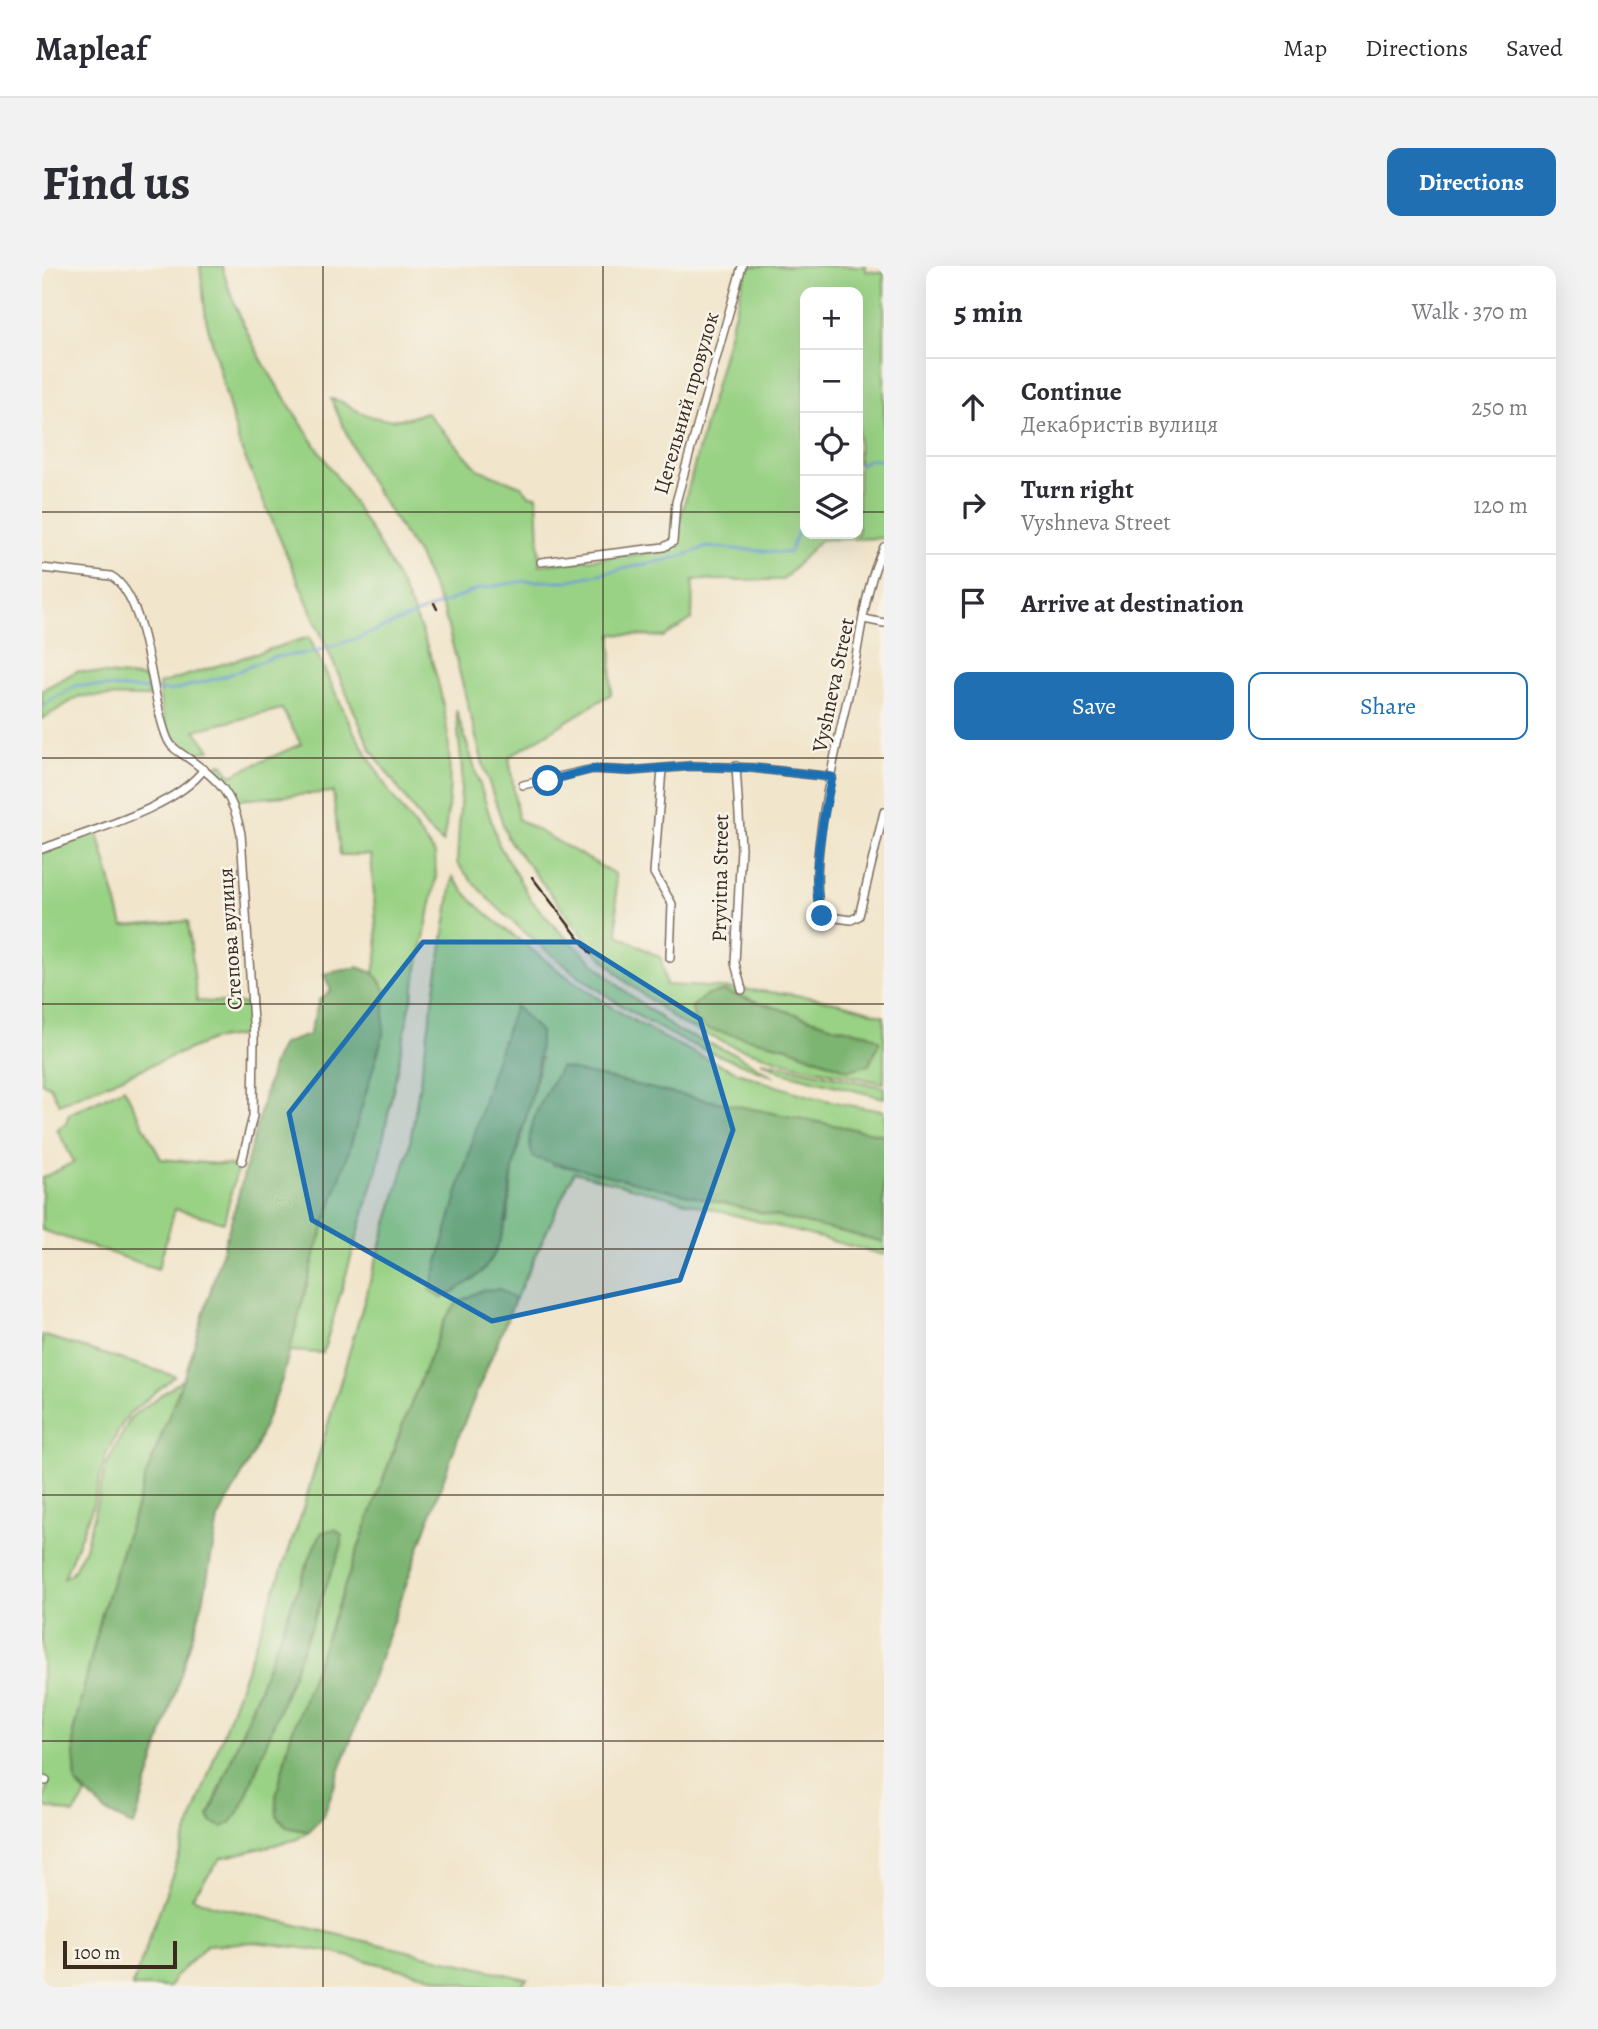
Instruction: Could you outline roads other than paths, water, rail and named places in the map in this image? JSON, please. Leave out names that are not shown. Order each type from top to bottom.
[{"type":"street","name":"Цегельний провулок","points":[[541,562],[664,547],[673,542],[675,508],[742,266]]},
{"type":"street","name":"Vyshneva Street","points":[[884,547],[864,619],[820,835],[819,900],[822,916],[850,920],[859,916],[884,812]]},
{"type":"street","name":"Степова вулиця","points":[[42,568],[111,576],[127,591],[154,678],[157,712],[169,744],[220,782],[236,810],[241,834],[254,1038],[253,1116],[243,1161]]},
{"type":"street","points":[[864,619],[884,623]]},
{"type":"street","points":[[523,785],[593,769],[624,772],[736,766],[832,777]]},
{"type":"street","name":"Pryvitna Street","points":[[736,766],[741,848],[735,963],[742,990]]},
{"type":"street","points":[[42,849],[154,805],[195,781],[204,769]]},
{"type":"street","points":[[662,769],[654,873],[672,904],[670,958]]},
{"type":"waterway","points":[[863,462],[870,459],[884,461]]},
{"type":"waterway","points":[[42,706],[77,685],[170,691],[226,676],[273,657],[310,653],[358,638],[478,589],[524,581],[566,581],[679,557],[707,547],[789,553],[800,528]]},
{"type":"railway","points":[[434,603],[437,609]]},
{"type":"railway","points":[[532,877],[591,954]]}]
